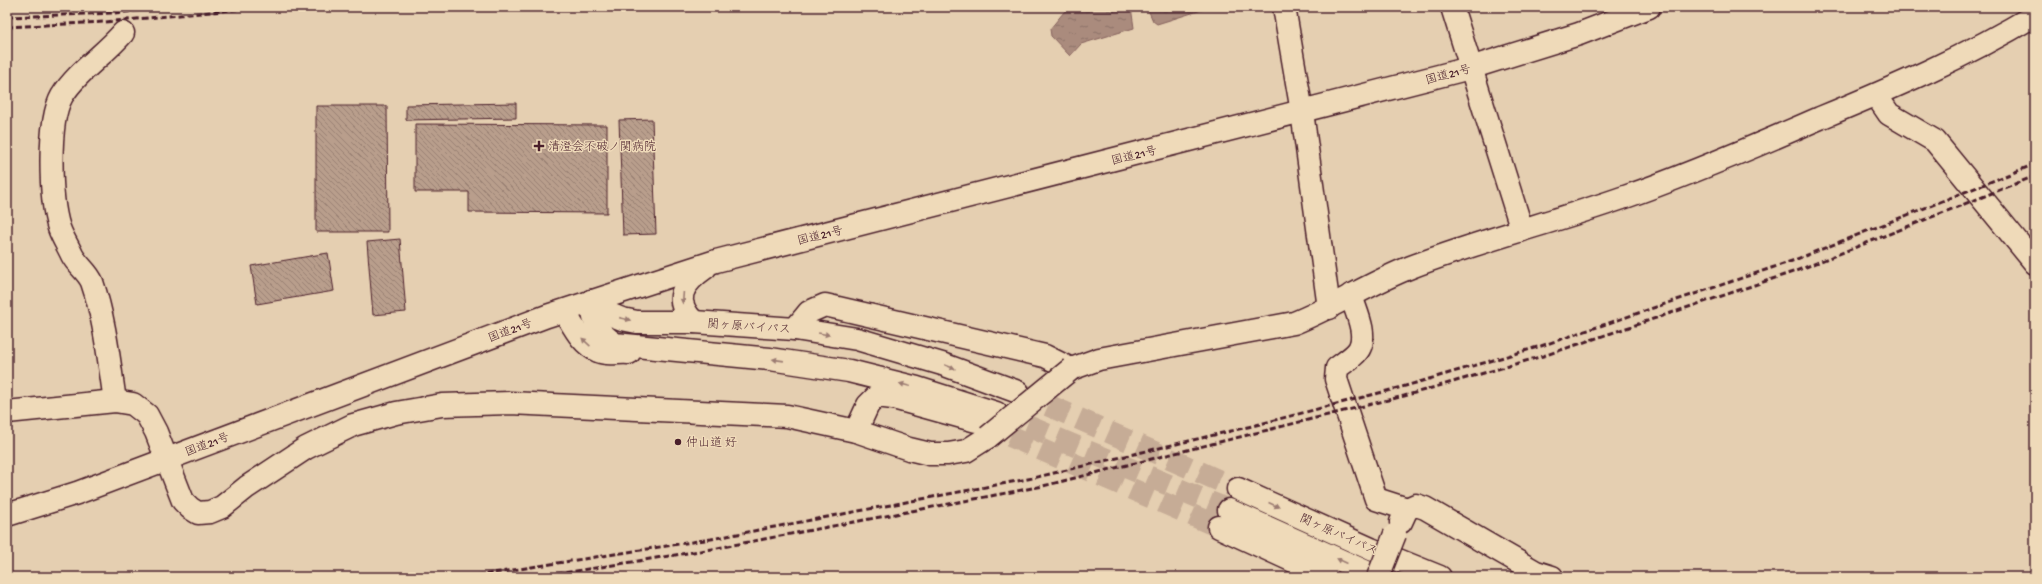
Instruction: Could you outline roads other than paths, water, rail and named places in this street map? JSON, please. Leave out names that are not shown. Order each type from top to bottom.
[{"type":"main road","points":[[1284,7],[1302,112],[1329,308]]},
{"type":"main road","points":[[1452,7],[1522,230]]},
{"type":"main road","name":"国道21号","points":[[7,515],[77,493],[564,310],[716,261],[1470,68],[1579,34],[1649,7]]},
{"type":"main road","points":[[7,412],[115,401],[133,404],[147,415],[167,459],[183,501],[194,511],[205,514],[222,507],[247,487],[306,448],[353,426],[396,413],[442,405],[510,403],[786,416],[856,431],[909,449],[930,454],[948,454],[966,451],[982,429],[1071,369],[1099,359],[1294,323],[1329,308],[1374,283],[1412,267],[1626,197],[1752,147],[1876,94],[2004,34],[2035,15]]},
{"type":"main road","points":[[115,401],[103,319],[91,280],[73,258],[59,227],[51,178],[53,130],[61,98],[74,81],[108,50],[123,33]]},
{"type":"main road","points":[[1876,94],[1889,114],[1935,141],[2035,263]]},
{"type":"main road","points":[[694,322],[687,315],[682,304],[684,287],[691,278],[716,261]]},
{"type":"main road","points":[[1351,295],[1362,332],[1360,349],[1337,368],[1336,379],[1376,499],[1407,510]]},
{"type":"main road","points":[[592,301],[595,326],[604,336],[615,344],[770,359],[849,371],[917,388],[996,413]]},
{"type":"main road","name":"関ヶ原バイパス","points":[[592,301],[607,313],[622,319],[637,322],[694,322],[795,329],[857,339],[942,364],[1018,392]]},
{"type":"main road","points":[[795,329],[809,312],[825,305],[1045,356],[1071,369]]},
{"type":"main road","points":[[564,310],[578,334],[598,352],[634,353],[678,351]]},
{"type":"main road","points":[[856,431],[868,405],[877,396],[893,398],[982,429]]},
{"type":"main road","name":"関ヶ原バイパス","points":[[1238,490],[1371,549],[1440,577]]},
{"type":"main road","points":[[1378,577],[1395,534],[1407,510],[1416,505],[1425,508],[1536,572],[1552,577]]},
{"type":"main road","name":"関ヶ原バイパス","points":[[1328,577],[1224,518],[1378,577]]},
{"type":"water","points":[[1072,7],[1131,7],[1134,28],[1081,44],[1070,56],[1051,36],[1050,29],[1064,12]]},
{"type":"water","points":[[1147,7],[1215,7],[1157,24],[1153,21]]},
{"type":"tunnel","points":[[1018,392],[1238,489]]},
{"type":"tunnel","points":[[996,413],[1229,510]]},
{"type":"tunnel","points":[[980,423],[1219,527]]},
{"type":"railway","points":[[7,17],[114,13],[173,7]]},
{"type":"railway","points":[[7,27],[105,22],[264,7]]},
{"type":"railway","points":[[468,577],[711,539],[1033,478],[1252,426],[1402,387],[1541,346],[1792,261],[2035,164]]},
{"type":"railway","points":[[539,577],[712,549],[1043,486],[1404,396],[1543,356],[1796,271],[2035,176]]},
{"type":"place","name":"清澄会不破ノ関病院","points":[[539,146]]},
{"type":"place","name":"仲山道 好","points":[[678,442]]}]
